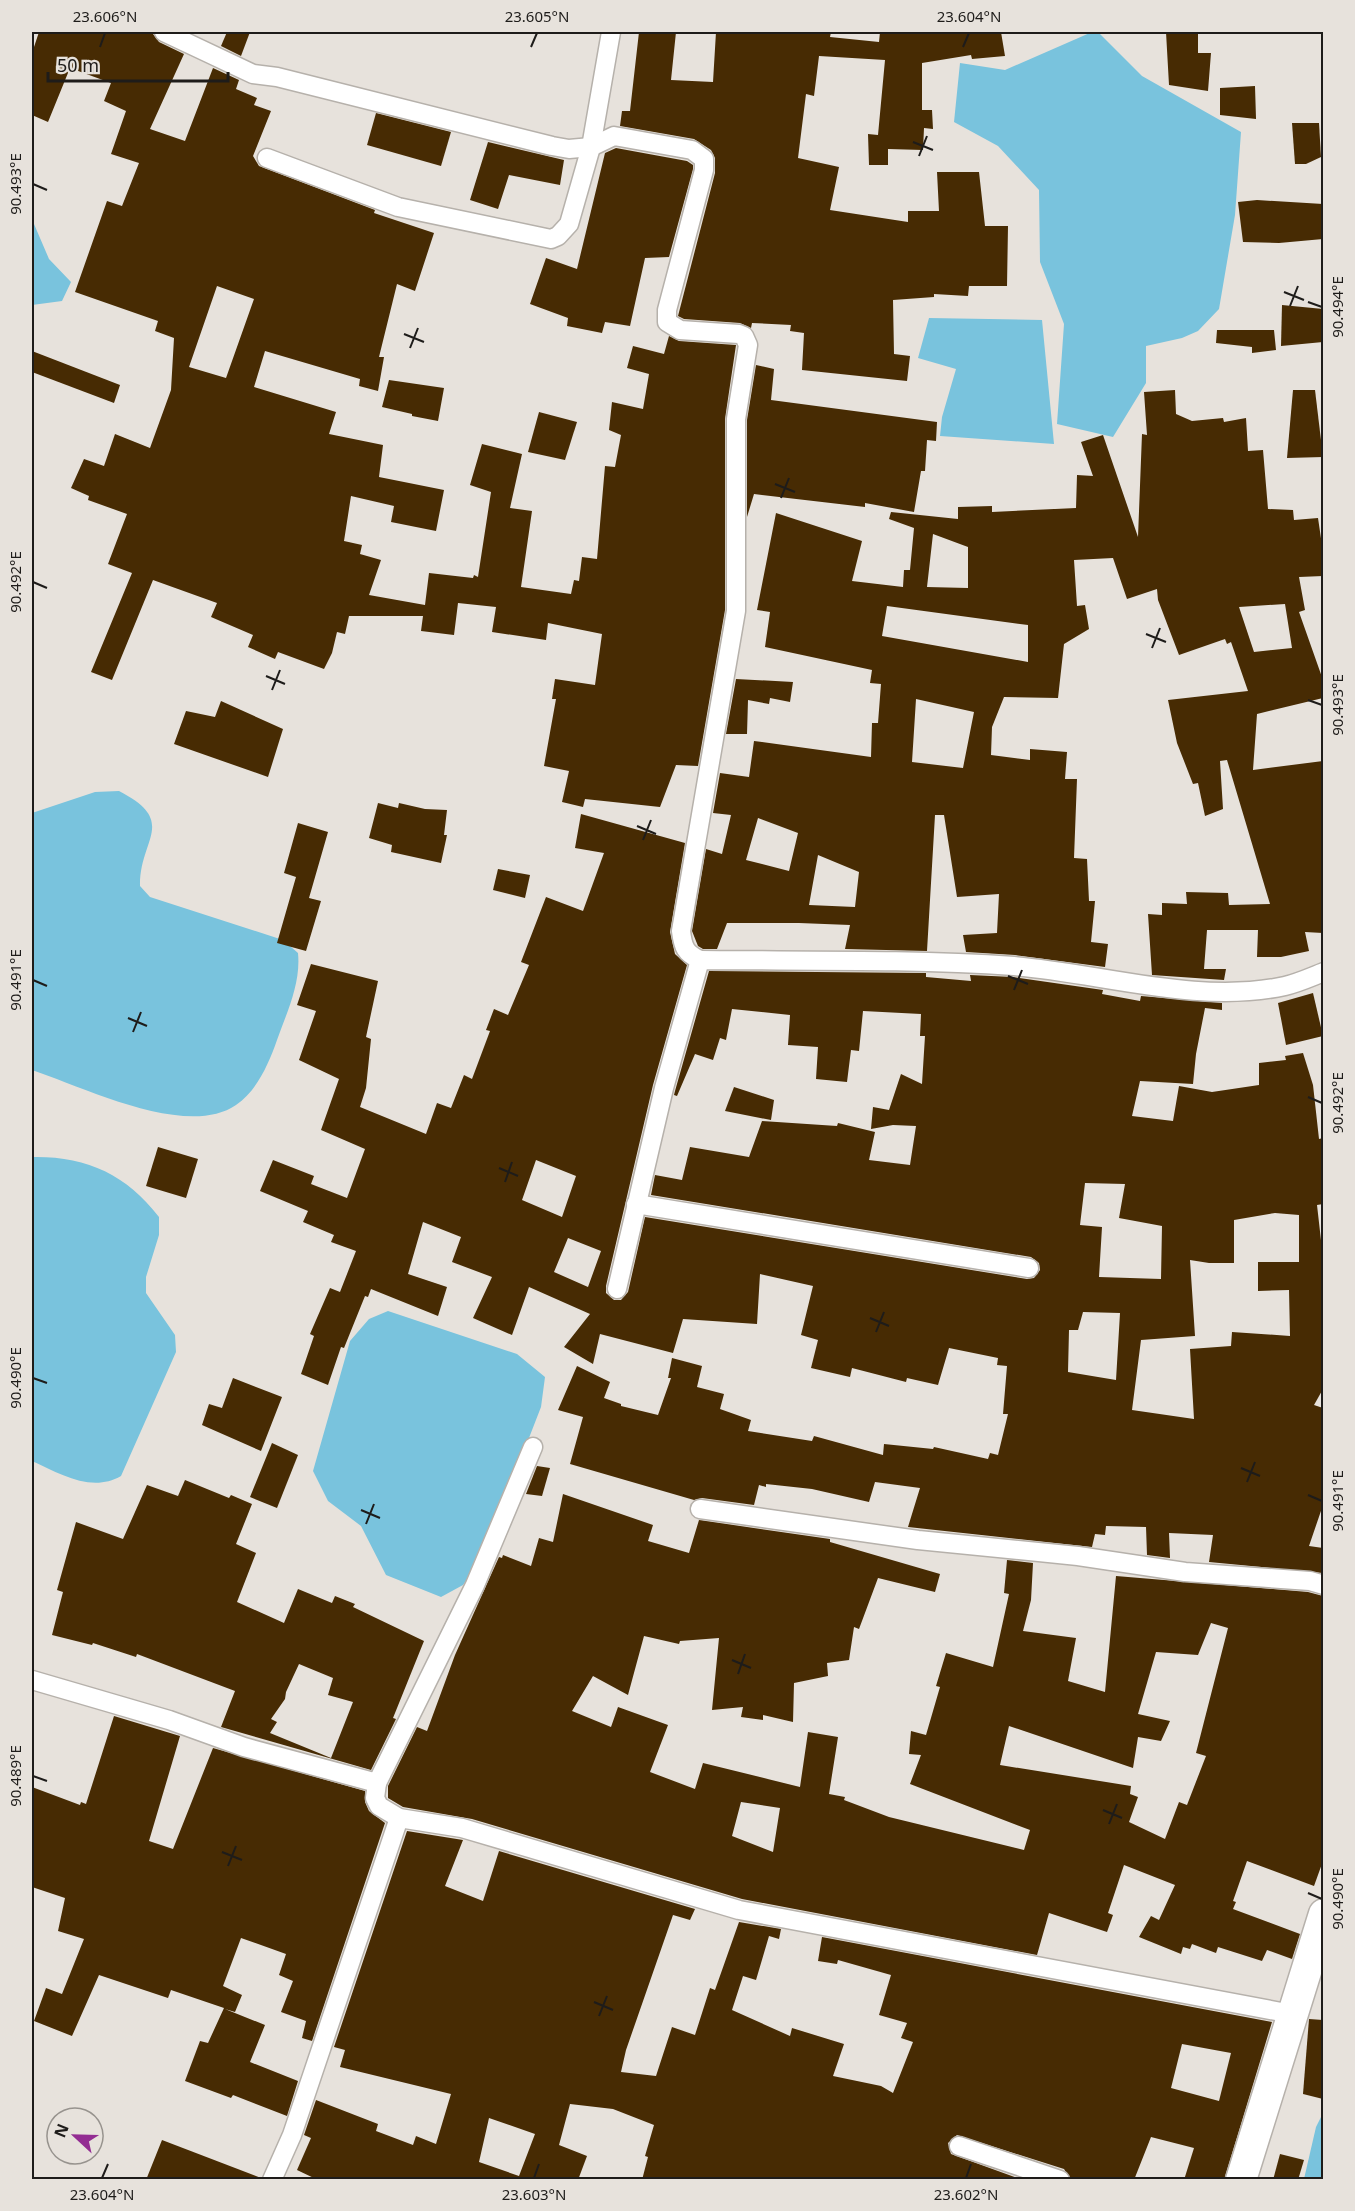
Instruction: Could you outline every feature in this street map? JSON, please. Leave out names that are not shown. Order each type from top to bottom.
[{"type":"main road","points":[[1241,2180],[1323,1914]]},
{"type":"street","points":[[164,32],[253,74],[277,77],[552,147],[569,149],[591,147],[614,136],[692,150],[704,159],[704,170],[667,310],[667,322],[680,330],[739,334],[744,336],[748,345],[736,419],[736,611],[681,931],[683,946],[689,955],[700,960],[897,961],[1016,966],[1163,987],[1242,992],[1286,986],[1323,972]]},
{"type":"street","points":[[267,158],[398,207],[551,239],[558,236],[569,224],[591,147],[611,32]]},
{"type":"street","points":[[617,1289],[664,1088],[700,960]]},
{"type":"street","points":[[636,1204],[1029,1268]]},
{"type":"street","points":[[533,1447],[475,1585],[377,1783],[375,1798],[379,1806],[399,1818],[462,1828],[739,1910],[1292,2014]]},
{"type":"street","points":[[700,1509],[918,1540],[1078,1556],[1185,1572],[1310,1581],[1323,1585]]},
{"type":"street","points":[[32,1680],[169,1720],[244,1747],[377,1783]]},
{"type":"street","points":[[272,2180],[292,2136],[399,1818]]},
{"type":"street","points":[[959,2146],[1060,2180]]},
{"type":"water","points":[[1092,32],[1098,32],[1142,76],[1241,132],[1235,215],[1219,309],[1198,331],[1182,338],[1146,346],[1146,383],[1113,437],[1057,424],[1064,324],[1040,262],[1039,190],[998,146],[954,122],[960,63],[1005,70]]},
{"type":"water","points":[[32,127],[34,224],[49,259],[71,282],[62,301],[32,305]]},
{"type":"water","points":[[929,318],[1042,320],[1054,444],[940,436],[942,417],[956,369],[918,358]]},
{"type":"water","points":[[119,791],[137,802],[147,812],[152,822],[152,832],[141,870],[140,886],[150,897],[283,940],[298,953],[297,975],[292,997],[266,1067],[256,1084],[243,1099],[236,1105],[215,1114],[191,1116],[135,1107],[32,1070],[32,813],[95,792]]},
{"type":"water","points":[[32,1157],[70,1160],[103,1170],[133,1189],[159,1217],[159,1235],[146,1277],[146,1293],[175,1335],[176,1352],[121,1476],[110,1481],[99,1483],[76,1480],[32,1461]]},
{"type":"water","points":[[388,1311],[517,1354],[545,1377],[541,1407],[482,1559],[463,1585],[441,1597],[386,1575],[361,1526],[328,1501],[313,1471],[350,1341],[369,1319]]},
{"type":"water","points":[[1323,2113],[1323,2179],[1304,2179],[1316,2127]]},
{"type":"building","points":[[39,32],[144,32],[153,34],[159,42],[184,54],[150,129],[185,141],[213,68],[239,80],[236,89],[257,98],[254,105],[271,111],[253,156],[259,166],[375,210],[374,213],[434,233],[415,291],[397,284],[379,357],[384,357],[378,391],[359,386],[360,379],[265,351],[254,387],[336,412],[329,434],[383,445],[379,477],[444,490],[436,531],[391,522],[394,506],[351,496],[344,541],[362,545],[360,554],[381,560],[369,595],[425,605],[429,573],[478,577],[491,492],[470,485],[482,444],[522,454],[510,508],[532,511],[521,587],[571,594],[574,580],[579,581],[582,557],[597,559],[605,466],[615,467],[621,435],[609,430],[612,402],[643,409],[649,374],[627,368],[633,346],[664,354],[669,336],[679,341],[736,345],[725,419],[725,610],[698,766],[676,765],[660,807],[585,799],[583,807],[562,802],[569,771],[544,766],[556,699],[552,699],[555,679],[595,685],[602,634],[548,623],[546,640],[492,632],[496,607],[458,603],[454,635],[421,631],[423,616],[349,616],[345,634],[337,632],[332,653],[324,669],[278,652],[275,659],[248,647],[253,635],[211,617],[217,603],[153,580],[112,680],[91,672],[132,573],[108,564],[127,514],[88,500],[89,496],[71,488],[84,459],[104,466],[115,434],[150,448],[171,390],[174,338],[155,331],[158,321],[75,292],[107,201],[122,206],[139,163],[111,154],[126,111],[104,101],[111,83],[70,68],[48,122],[32,115],[32,53]],"holes":[[[217,286],[254,299],[226,378],[189,367]]]},
{"type":"building","points":[[227,32],[250,32],[241,56],[221,46]]},
{"type":"building","points":[[639,32],[676,32],[671,80],[713,82],[716,32],[831,32],[830,37],[879,42],[880,32],[1001,32],[1005,56],[972,59],[971,55],[922,63],[922,110],[932,110],[933,129],[924,128],[923,150],[888,149],[888,165],[869,165],[868,134],[878,135],[885,60],[819,56],[814,96],[806,94],[798,158],[839,167],[830,210],[908,222],[908,211],[939,211],[937,172],[979,172],[985,226],[1008,226],[1007,286],[969,286],[968,296],[934,294],[934,297],[893,300],[894,354],[910,356],[907,381],[802,370],[804,333],[790,331],[791,325],[752,323],[751,328],[740,323],[684,319],[678,316],[715,173],[715,158],[711,150],[694,139],[620,126],[622,111],[630,111]]},
{"type":"building","points":[[1166,32],[1198,32],[1198,53],[1211,53],[1208,91],[1169,85]]},
{"type":"building","points":[[1255,86],[1256,119],[1220,115],[1220,88]]},
{"type":"building","points":[[376,113],[451,132],[441,166],[367,145]]},
{"type":"building","points":[[1292,123],[1319,123],[1321,157],[1306,164],[1295,164]]},
{"type":"building","points":[[488,142],[564,160],[560,185],[509,175],[498,209],[470,200]]},
{"type":"building","points":[[616,148],[687,161],[693,165],[693,169],[669,257],[645,258],[630,326],[605,322],[602,333],[567,326],[568,318],[530,304],[546,258],[577,269],[605,153]]},
{"type":"building","points":[[1257,200],[1323,204],[1323,239],[1279,243],[1243,242],[1238,202]]},
{"type":"building","points":[[1282,305],[1323,309],[1323,342],[1281,346]]},
{"type":"building","points":[[1217,330],[1274,330],[1276,350],[1252,353],[1252,347],[1216,343]]},
{"type":"building","points":[[32,351],[120,385],[114,403],[32,372]]},
{"type":"building","points":[[756,365],[774,369],[771,400],[937,422],[936,441],[927,440],[925,471],[921,471],[914,512],[865,503],[865,507],[754,494],[747,517],[747,420]]},
{"type":"building","points":[[389,380],[444,388],[438,421],[382,407]]},
{"type":"building","points":[[1175,390],[1176,414],[1192,421],[1223,418],[1224,422],[1246,418],[1248,451],[1263,450],[1268,509],[1293,510],[1294,520],[1318,518],[1323,552],[1323,576],[1299,577],[1305,610],[1299,612],[1323,680],[1323,698],[1257,714],[1253,770],[1323,761],[1323,933],[1305,932],[1309,951],[1281,957],[1257,957],[1258,930],[1207,930],[1204,969],[1226,969],[1224,980],[1152,975],[1148,914],[1162,915],[1162,903],[1187,904],[1186,892],[1228,893],[1229,905],[1270,904],[1227,760],[1220,761],[1223,809],[1205,816],[1198,783],[1193,784],[1177,743],[1168,700],[1248,691],[1231,642],[1227,644],[1225,639],[1179,655],[1158,600],[1157,589],[1127,599],[1113,558],[1074,560],[1077,606],[1085,605],[1089,629],[1064,644],[1058,698],[1004,697],[992,727],[991,755],[1030,760],[1030,749],[1067,752],[1065,779],[1077,779],[1074,858],[1087,859],[1089,901],[1095,901],[1091,942],[1108,944],[1105,967],[1015,955],[966,952],[963,935],[997,933],[999,894],[957,897],[944,815],[935,815],[927,951],[845,949],[850,925],[799,923],[727,923],[717,949],[703,949],[698,946],[692,931],[706,849],[722,854],[731,815],[713,813],[720,773],[749,777],[754,741],[871,757],[872,723],[878,723],[881,684],[870,683],[872,670],[765,647],[770,612],[757,610],[776,513],[862,541],[852,581],[903,587],[904,570],[910,570],[914,528],[889,519],[891,512],[958,519],[958,507],[992,506],[992,512],[1076,508],[1077,475],[1093,476],[1081,442],[1103,435],[1138,537],[1142,434],[1147,435],[1144,392]],"holes":[[[933,534],[968,547],[968,588],[927,587]],[[1285,604],[1292,648],[1254,652],[1239,607]],[[887,606],[1028,625],[1028,662],[882,636]],[[916,699],[974,712],[963,768],[912,762]],[[758,818],[798,833],[789,871],[746,860]],[[818,855],[859,872],[855,907],[809,905]]]},
{"type":"building","points":[[1293,390],[1315,390],[1323,457],[1287,458]]},
{"type":"building","points":[[539,412],[577,422],[565,460],[528,452]]},
{"type":"building","points":[[736,679],[793,682],[790,702],[770,698],[769,704],[748,700],[747,734],[726,734]]},
{"type":"building","points":[[221,701],[283,729],[268,777],[174,744],[186,711],[215,717]]},
{"type":"building","points":[[378,803],[398,808],[399,803],[425,809],[447,810],[444,835],[447,835],[441,863],[391,852],[392,845],[369,838]]},
{"type":"building","points":[[581,814],[685,843],[670,932],[675,954],[687,965],[653,1085],[606,1286],[606,1293],[614,1300],[621,1300],[628,1292],[645,1217],[1027,1279],[1034,1278],[1040,1270],[1039,1263],[1031,1257],[651,1195],[655,1175],[682,1180],[690,1147],[749,1157],[762,1121],[837,1126],[838,1123],[875,1132],[869,1160],[910,1165],[916,1126],[893,1125],[871,1129],[873,1107],[889,1110],[901,1074],[922,1084],[925,1036],[920,1036],[921,1014],[863,1011],[859,1051],[851,1050],[847,1082],[816,1079],[818,1047],[788,1045],[790,1015],[732,1009],[726,1040],[720,1038],[713,1060],[695,1054],[677,1096],[674,1095],[675,1091],[709,971],[926,973],[926,977],[971,981],[970,975],[1013,977],[1103,990],[1102,994],[1140,1001],[1141,996],[1222,1003],[1222,1010],[1205,1008],[1193,1084],[1140,1081],[1132,1116],[1173,1121],[1179,1086],[1212,1092],[1259,1085],[1259,1063],[1286,1060],[1285,1056],[1303,1053],[1313,1085],[1319,1139],[1323,1138],[1323,1204],[1317,1205],[1323,1258],[1323,1389],[1314,1405],[1323,1408],[1321,1496],[1323,1505],[1309,1546],[1323,1548],[1323,1573],[1209,1562],[1213,1535],[1169,1533],[1170,1558],[1147,1555],[1146,1527],[1106,1526],[1105,1535],[1095,1534],[1092,1547],[908,1527],[920,1488],[875,1482],[869,1502],[812,1489],[766,1484],[766,1487],[759,1485],[754,1505],[702,1498],[694,1500],[570,1464],[583,1417],[558,1410],[577,1366],[610,1382],[604,1398],[621,1404],[621,1406],[658,1415],[671,1378],[668,1378],[672,1358],[702,1366],[697,1387],[724,1394],[720,1409],[751,1420],[748,1431],[812,1441],[814,1436],[883,1455],[884,1444],[933,1449],[934,1447],[988,1459],[990,1453],[998,1455],[1008,1414],[1003,1414],[1007,1366],[997,1365],[998,1358],[949,1348],[938,1385],[907,1378],[906,1382],[852,1368],[850,1377],[811,1368],[818,1340],[801,1335],[813,1286],[760,1274],[757,1324],[683,1319],[673,1353],[600,1334],[593,1364],[564,1347],[590,1314],[529,1287],[512,1335],[473,1318],[492,1277],[452,1262],[461,1237],[423,1222],[408,1274],[447,1287],[438,1316],[371,1289],[368,1297],[365,1296],[344,1348],[341,1347],[328,1385],[301,1374],[314,1336],[310,1334],[330,1288],[340,1292],[356,1251],[331,1242],[334,1235],[303,1222],[308,1211],[260,1191],[273,1160],[314,1176],[311,1184],[347,1198],[365,1149],[321,1130],[339,1079],[299,1060],[316,1011],[297,1005],[311,964],[378,981],[366,1037],[371,1039],[366,1088],[360,1107],[426,1134],[437,1103],[451,1108],[464,1075],[472,1079],[490,1031],[486,1030],[494,1009],[508,1015],[529,965],[521,962],[546,897],[583,911],[604,853],[575,848]],"holes":[[[536,1160],[576,1176],[562,1217],[522,1200]],[[1085,1183],[1125,1184],[1119,1218],[1162,1226],[1161,1279],[1099,1277],[1102,1227],[1080,1225]],[[1275,1213],[1299,1215],[1299,1262],[1258,1262],[1258,1291],[1289,1290],[1290,1336],[1232,1332],[1231,1346],[1190,1349],[1194,1419],[1132,1410],[1141,1340],[1195,1336],[1190,1260],[1234,1263],[1234,1220]],[[568,1238],[601,1251],[588,1287],[554,1272]],[[1083,1312],[1120,1313],[1116,1380],[1068,1372],[1069,1330],[1078,1330]]]},
{"type":"building","points":[[298,823],[328,832],[309,898],[321,901],[306,951],[277,943],[296,877],[284,873]]},
{"type":"building","points":[[498,869],[530,875],[525,898],[493,890]]},
{"type":"building","points":[[1313,993],[1323,1036],[1286,1045],[1278,1003]]},
{"type":"building","points":[[734,1087],[774,1100],[771,1120],[725,1111]]},
{"type":"building","points":[[158,1147],[198,1159],[186,1198],[146,1186]]},
{"type":"building","points":[[233,1378],[282,1397],[261,1451],[202,1425],[209,1404],[222,1408]]},
{"type":"building","points":[[272,1443],[298,1455],[277,1508],[250,1497]]},
{"type":"building","points":[[537,1466],[550,1468],[542,1496],[526,1494]]},
{"type":"building","points":[[185,1480],[229,1498],[231,1495],[252,1504],[236,1544],[256,1553],[237,1602],[284,1623],[298,1589],[332,1603],[335,1596],[355,1604],[353,1607],[424,1641],[393,1718],[396,1719],[371,1770],[221,1727],[235,1691],[137,1654],[136,1657],[93,1643],[92,1645],[52,1635],[63,1592],[57,1590],[76,1522],[123,1539],[147,1485],[178,1496]],"holes":[[[299,1664],[333,1678],[328,1695],[353,1702],[331,1758],[270,1733],[277,1722],[271,1719],[285,1699]]]},
{"type":"building","points":[[563,1494],[653,1525],[648,1541],[689,1553],[699,1520],[830,1539],[830,1542],[940,1574],[935,1592],[878,1578],[859,1629],[854,1627],[849,1660],[827,1663],[828,1676],[794,1683],[793,1722],[763,1715],[763,1720],[741,1717],[743,1707],[712,1710],[719,1638],[680,1641],[679,1644],[644,1636],[628,1695],[593,1676],[572,1711],[611,1727],[618,1707],[668,1725],[650,1772],[695,1789],[703,1763],[800,1787],[808,1732],[838,1737],[829,1794],[845,1797],[844,1800],[889,1817],[1024,1850],[1030,1830],[910,1784],[921,1755],[909,1754],[911,1731],[926,1735],[940,1687],[936,1686],[946,1653],[993,1667],[1009,1594],[1004,1593],[1007,1560],[1033,1563],[1031,1600],[1023,1631],[1076,1638],[1068,1681],[1105,1692],[1116,1576],[1308,1592],[1323,1596],[1323,1861],[1314,1886],[1247,1861],[1233,1901],[1236,1902],[1233,1909],[1300,1934],[1292,1959],[1267,1950],[1262,1961],[1218,1947],[1216,1953],[1192,1944],[1190,1949],[1183,1947],[1181,1954],[1139,1937],[1151,1916],[1159,1920],[1175,1885],[1124,1865],[1108,1913],[1113,1915],[1107,1932],[1049,1913],[1037,1955],[742,1899],[472,1819],[403,1807],[388,1798],[388,1786],[417,1727],[427,1731],[455,1655],[499,1557],[502,1558],[503,1555],[531,1566],[539,1538],[553,1542]],"holes":[[[1211,1623],[1228,1628],[1196,1753],[1206,1756],[1187,1805],[1179,1802],[1165,1839],[1129,1822],[1138,1797],[1130,1794],[1131,1786],[1000,1765],[1009,1726],[1133,1768],[1138,1737],[1161,1741],[1170,1721],[1138,1714],[1156,1652],[1198,1655]],[[741,1802],[780,1808],[773,1852],[732,1836]]]},
{"type":"building","points":[[114,1716],[180,1736],[149,1841],[173,1849],[213,1748],[365,1791],[365,1802],[369,1811],[385,1823],[312,2041],[302,2038],[306,2021],[281,2012],[293,1981],[279,1975],[286,1954],[241,1938],[223,1986],[242,1995],[235,2012],[225,2009],[265,2025],[250,2062],[298,2081],[287,2116],[233,2095],[231,2098],[185,2081],[200,2041],[208,2043],[224,2008],[171,1990],[168,1998],[99,1975],[72,2036],[34,2021],[46,1988],[62,1994],[84,1939],[58,1931],[65,1898],[32,1887],[32,1787],[80,1805],[81,1802],[86,1804]]},
{"type":"building","points":[[407,1831],[463,1840],[445,1886],[483,1901],[499,1851],[695,1909],[690,1920],[673,1915],[626,2050],[621,2072],[656,2076],[672,2027],[695,2035],[710,1988],[715,1990],[739,1922],[781,1929],[779,1939],[769,1936],[756,1980],[743,1976],[732,2010],[790,2036],[792,2028],[844,2044],[833,2076],[881,2086],[893,2093],[913,2042],[901,2038],[907,2023],[879,2015],[891,1975],[838,1960],[837,1964],[818,1961],[822,1937],[1272,2022],[1224,2180],[1184,2180],[1194,2148],[1151,2137],[1134,2180],[1071,2180],[1064,2169],[957,2135],[948,2143],[951,2154],[1023,2180],[642,2180],[648,2157],[645,2156],[654,2125],[613,2109],[570,2104],[559,2145],[587,2156],[578,2180],[318,2180],[297,2170],[311,2138],[304,2135],[316,2100],[378,2124],[376,2131],[413,2145],[416,2136],[436,2144],[451,2094],[340,2067],[345,2050],[334,2047]],"holes":[[[1182,2044],[1231,2053],[1219,2101],[1171,2088]],[[489,2118],[535,2134],[519,2176],[479,2162]]]},
{"type":"building","points":[[1309,2019],[1323,2020],[1323,2099],[1303,2094]]},
{"type":"building","points":[[162,2140],[261,2178],[261,2180],[146,2180]]},
{"type":"building","points":[[1280,2154],[1304,2160],[1298,2180],[1273,2180]]}]
